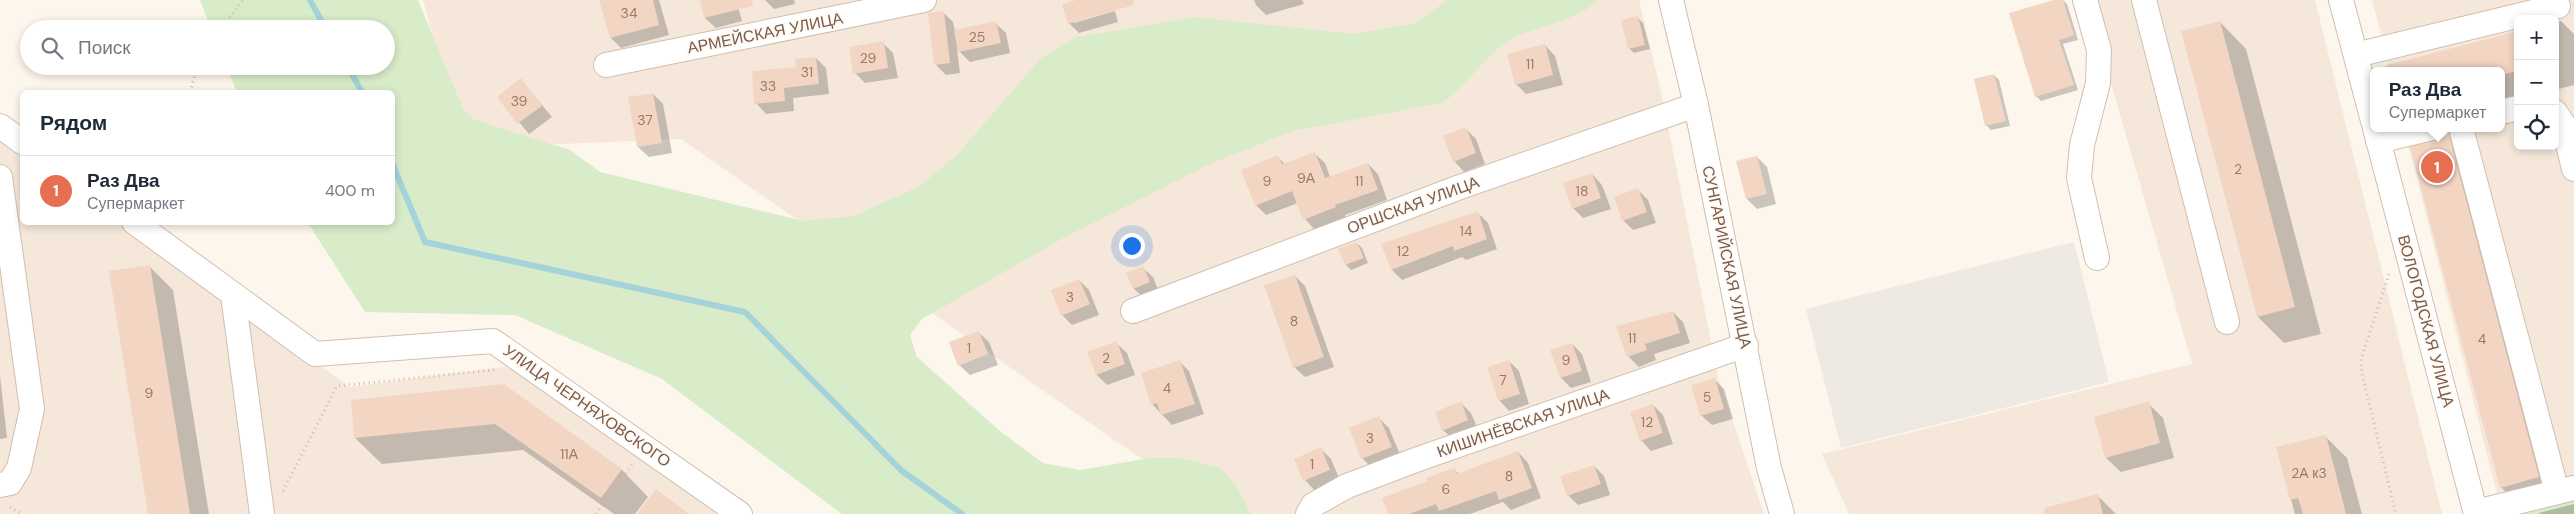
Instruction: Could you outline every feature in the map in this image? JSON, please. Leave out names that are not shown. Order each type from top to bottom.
[{"type":"street","name":"СУНГАРИЙСКАЯ УЛИЦА","points":[[1671,0],[1696,105],[1746,345],[1769,468],[1782,514]]},
{"type":"street","points":[[2086,0],[2099,50],[2098,84],[2082,145],[2079,178],[2097,258]]},
{"type":"street","points":[[2144,0],[2227,322]]},
{"type":"street","name":"ВОЛОГОДСКАЯ УЛИЦА","points":[[2342,0],[2370,108]]},
{"type":"street","name":"АРМЕЙСКАЯ УЛИЦА","points":[[606,65],[915,1]]},
{"type":"street","points":[[2356,55],[2558,6]]},
{"type":"street","name":"ОРШСКАЯ УЛИЦА","points":[[1133,311],[1460,187],[1696,105]]},
{"type":"street","points":[[2559,118],[2563,124],[2574,170]]},
{"type":"street","points":[[0,126],[20,141]]},
{"type":"street","name":"ВОЛОГОДСКАЯ УЛИЦА","points":[[2377,132],[2476,513]]},
{"type":"street","points":[[2462,132],[2565,490],[2476,513]]},
{"type":"street","points":[[0,178],[32,409],[19,468],[3,496]]},
{"type":"street","name":"УЛИЦА ЧЕРНЯХОВСКОГО","points":[[138,225],[315,354],[494,341],[740,514]]},
{"type":"street","points":[[233,296],[262,514]]},
{"type":"street","name":"КИШИНЁВСКАЯ УЛИЦА","points":[[1308,514],[1313,505],[1348,486],[1421,458],[1746,345]]},
{"type":"path","points":[[227,20],[244,0]]},
{"type":"path","points":[[191,90],[195,75]]},
{"type":"path","points":[[2391,269],[2361,359],[2362,374],[2396,514]]},
{"type":"path","points":[[279,497],[337,386],[499,370]]},
{"type":"path","points":[[596,514],[636,460]]},
{"type":"path","points":[[3,496],[11,507],[22,514]]},
{"type":"shaded area","points":[[423,0],[1639,0],[1661,92],[1718,377],[1764,514],[1221,514],[681,139],[515,146],[454,113]]},
{"type":"shaded area","points":[[2087,0],[2315,0],[2442,514],[1849,514],[1822,454],[2192,364]]},
{"type":"shaded area","points":[[2372,0],[2574,0],[2574,514],[2502,514],[2405,132],[2505,132],[2505,67],[2389,67]]},
{"type":"shaded area","points":[[0,126],[20,141],[20,225],[132,225],[349,387],[541,362],[750,514],[0,514]]},
{"type":"shaded area","points":[[2074,242],[2109,382],[1841,448],[1806,309]]},
{"type":"green space","points":[[200,0],[418,0],[464,111],[475,120],[570,150],[600,172],[803,221],[854,216],[918,187],[957,155],[1040,59],[1077,37],[1194,17],[1354,34],[1414,24],[1448,0],[1598,0],[1588,9],[1576,15],[1524,33],[1501,46],[1458,90],[1442,103],[1293,131],[1212,163],[1065,237],[922,319],[910,335],[917,357],[1001,432],[1043,463],[1080,470],[1150,458],[1180,458],[1220,468],[1236,485],[1251,514],[842,514],[662,379],[515,315],[365,312],[309,225],[395,225],[395,90],[236,90],[230,75],[395,75],[395,20],[208,20]]},
{"type":"green space","points":[[2574,489],[2574,514],[2510,514]]},
{"type":"building","points":[[599,0],[653,0],[659,25],[610,38]]},
{"type":"building","points":[[700,0],[752,0],[753,6],[704,18]]},
{"type":"building","points":[[1076,0],[1133,0],[1134,5],[1068,24],[1062,4]]},
{"type":"building","points":[[2054,0],[2063,0],[2074,35],[2059,40],[2074,85],[2035,97],[2009,13]]},
{"type":"building","points":[[944,11],[950,63],[934,65],[928,13]]},
{"type":"building","points":[[1638,16],[1645,45],[1628,49],[1621,20]]},
{"type":"building","points":[[996,21],[1001,43],[958,52],[954,30]]},
{"type":"building","points":[[2220,21],[2295,307],[2257,317],[2181,31]]},
{"type":"building","points":[[2514,32],[2514,72],[2505,74],[2505,67],[2387,67],[2387,65]]},
{"type":"building","points":[[884,41],[888,68],[853,74],[849,47]]},
{"type":"building","points":[[1545,44],[1553,75],[1515,85],[1507,54]]},
{"type":"building","points":[[816,57],[819,84],[784,88],[785,101],[754,104],[752,71],[796,67],[795,59]]},
{"type":"building","points":[[1994,74],[2006,121],[1985,126],[1974,79]]},
{"type":"building","points":[[521,78],[542,106],[517,124],[497,97]]},
{"type":"building","points":[[653,93],[662,143],[637,147],[628,97]]},
{"type":"building","points":[[1466,127],[1476,153],[1453,162],[1443,136]]},
{"type":"building","points":[[2449,135],[2539,477],[2500,488],[2410,147],[2435,141]]},
{"type":"building","points":[[1315,152],[1325,178],[1368,163],[1378,190],[1335,205],[1336,207],[1303,220],[1292,191],[1255,206],[1241,170],[1278,155],[1282,164]]},
{"type":"building","points":[[1757,156],[1767,194],[1746,199],[1736,161]]},
{"type":"building","points":[[1592,173],[1601,198],[1572,209],[1563,183]]},
{"type":"building","points":[[1638,188],[1647,212],[1622,221],[1614,197]]},
{"type":"building","points":[[1478,211],[1487,239],[1454,251],[1453,246],[1391,270],[1381,244]]},
{"type":"building","points":[[1357,242],[1364,258],[1345,265],[1338,249]]},
{"type":"building","points":[[150,265],[190,514],[148,514],[109,271]]},
{"type":"building","points":[[1143,266],[1150,282],[1133,289],[1126,273]]},
{"type":"building","points":[[1295,275],[1324,357],[1293,368],[1264,285]]},
{"type":"building","points":[[1079,279],[1090,304],[1061,316],[1051,290]]},
{"type":"building","points":[[1673,311],[1680,333],[1645,344],[1647,350],[1627,357],[1616,326]]},
{"type":"building","points":[[979,331],[988,354],[958,366],[949,342]]},
{"type":"building","points":[[1117,341],[1125,364],[1096,375],[1087,352]]},
{"type":"building","points":[[1572,343],[1582,371],[1560,378],[1550,350]]},
{"type":"building","points":[[1180,360],[1195,404],[1161,415],[1157,403],[1151,405],[1141,373]]},
{"type":"building","points":[[1509,360],[1520,394],[1498,401],[1487,367]]},
{"type":"building","points":[[1715,378],[1724,409],[1700,416],[1691,385]]},
{"type":"building","points":[[504,384],[622,469],[601,498],[495,424],[354,438],[351,400]]},
{"type":"building","points":[[1461,401],[1468,420],[1442,431],[1435,412]]},
{"type":"building","points":[[2149,401],[2160,443],[2105,458],[2094,417]]},
{"type":"building","points":[[1653,404],[1663,433],[1640,441],[1630,412]]},
{"type":"building","points":[[1379,416],[1392,447],[1361,459],[1349,428]]},
{"type":"building","points":[[2326,435],[2346,514],[2303,514],[2298,498],[2290,500],[2276,447]]},
{"type":"building","points":[[1321,447],[1330,470],[1303,481],[1294,459]]},
{"type":"building","points":[[1518,451],[1532,488],[1499,500],[1496,491],[1439,511],[1436,504],[1409,514],[1388,514],[1382,498],[1427,481],[1426,478],[1454,468],[1457,474]]},
{"type":"building","points":[[1594,465],[1601,484],[1567,496],[1560,476]]},
{"type":"building","points":[[656,489],[689,514],[637,514]]},
{"type":"building","points":[[2098,494],[2103,514],[2045,514],[2044,508]]},
{"type":"waterway","points":[[310,0],[321,20]]},
{"type":"waterway","points":[[352,75],[361,90]]},
{"type":"waterway","points":[[395,170],[425,242],[745,312],[902,471],[962,514]]},
{"type":"place","name":"Раз Два","points":[[2437,167]]}]
